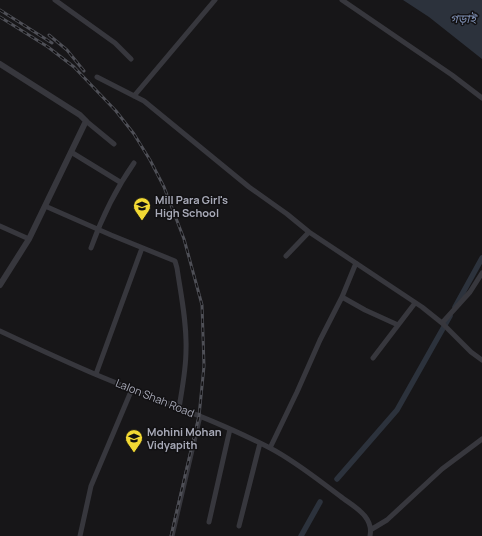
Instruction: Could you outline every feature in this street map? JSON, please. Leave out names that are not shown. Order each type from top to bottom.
[{"type":"street","points":[[55,0],[115,43],[131,59]]},
{"type":"street","points":[[134,96],[215,0]]},
{"type":"street","points":[[342,0],[452,75],[482,98]]},
{"type":"street","points":[[0,64],[80,115],[114,144]]},
{"type":"street","points":[[97,77],[144,101],[249,187],[309,232],[415,303],[442,323],[471,352],[482,360]]},
{"type":"street","points":[[0,285],[29,239],[86,121]]},
{"type":"street","points":[[71,152],[120,182]]},
{"type":"street","points":[[91,248],[98,229],[120,182],[134,163]]},
{"type":"street","points":[[45,206],[171,260],[176,264],[186,327],[184,375],[179,408]]},
{"type":"street","points":[[0,226],[29,239]]},
{"type":"street","points":[[286,256],[309,232]]},
{"type":"street","points":[[96,374],[142,248]]},
{"type":"street","points":[[270,448],[320,340],[342,297],[356,263]]},
{"type":"street","points":[[442,323],[470,292],[482,273]]},
{"type":"street","points":[[342,297],[365,310],[398,325]]},
{"type":"street","points":[[373,358],[415,303]]},
{"type":"street","name":"Lalon Shah Road","points":[[0,331],[96,374],[200,416],[270,448],[310,473],[362,514],[370,522],[372,529]]},
{"type":"street","points":[[80,536],[91,486],[132,389]]},
{"type":"street","points":[[172,536],[200,416]]},
{"type":"street","points":[[209,522],[230,429]]},
{"type":"street","points":[[370,536],[372,529],[387,520],[442,469],[482,439]]},
{"type":"street","points":[[239,526],[260,443]]},
{"type":"water","name":"গড়াই","points":[[403,0],[482,0],[482,59],[429,17]]},
{"type":"waterway","points":[[455,307],[482,258]]},
{"type":"waterway","points":[[337,479],[397,410],[450,316]]},
{"type":"waterway","points":[[301,536],[320,502]]},
{"type":"railway","points":[[0,10],[52,43]]},
{"type":"railway","points":[[0,17],[48,47],[74,67],[116,111],[134,134],[150,160],[164,187],[184,239],[202,305],[204,366],[199,416],[171,536]]},
{"type":"railway","points":[[49,35],[67,50],[84,71]]},
{"type":"place","name":"Mill Para Girl's High School","points":[[142,221]]},
{"type":"place","name":"Mohini Mohan Vidyapith","points":[[134,453]]}]
